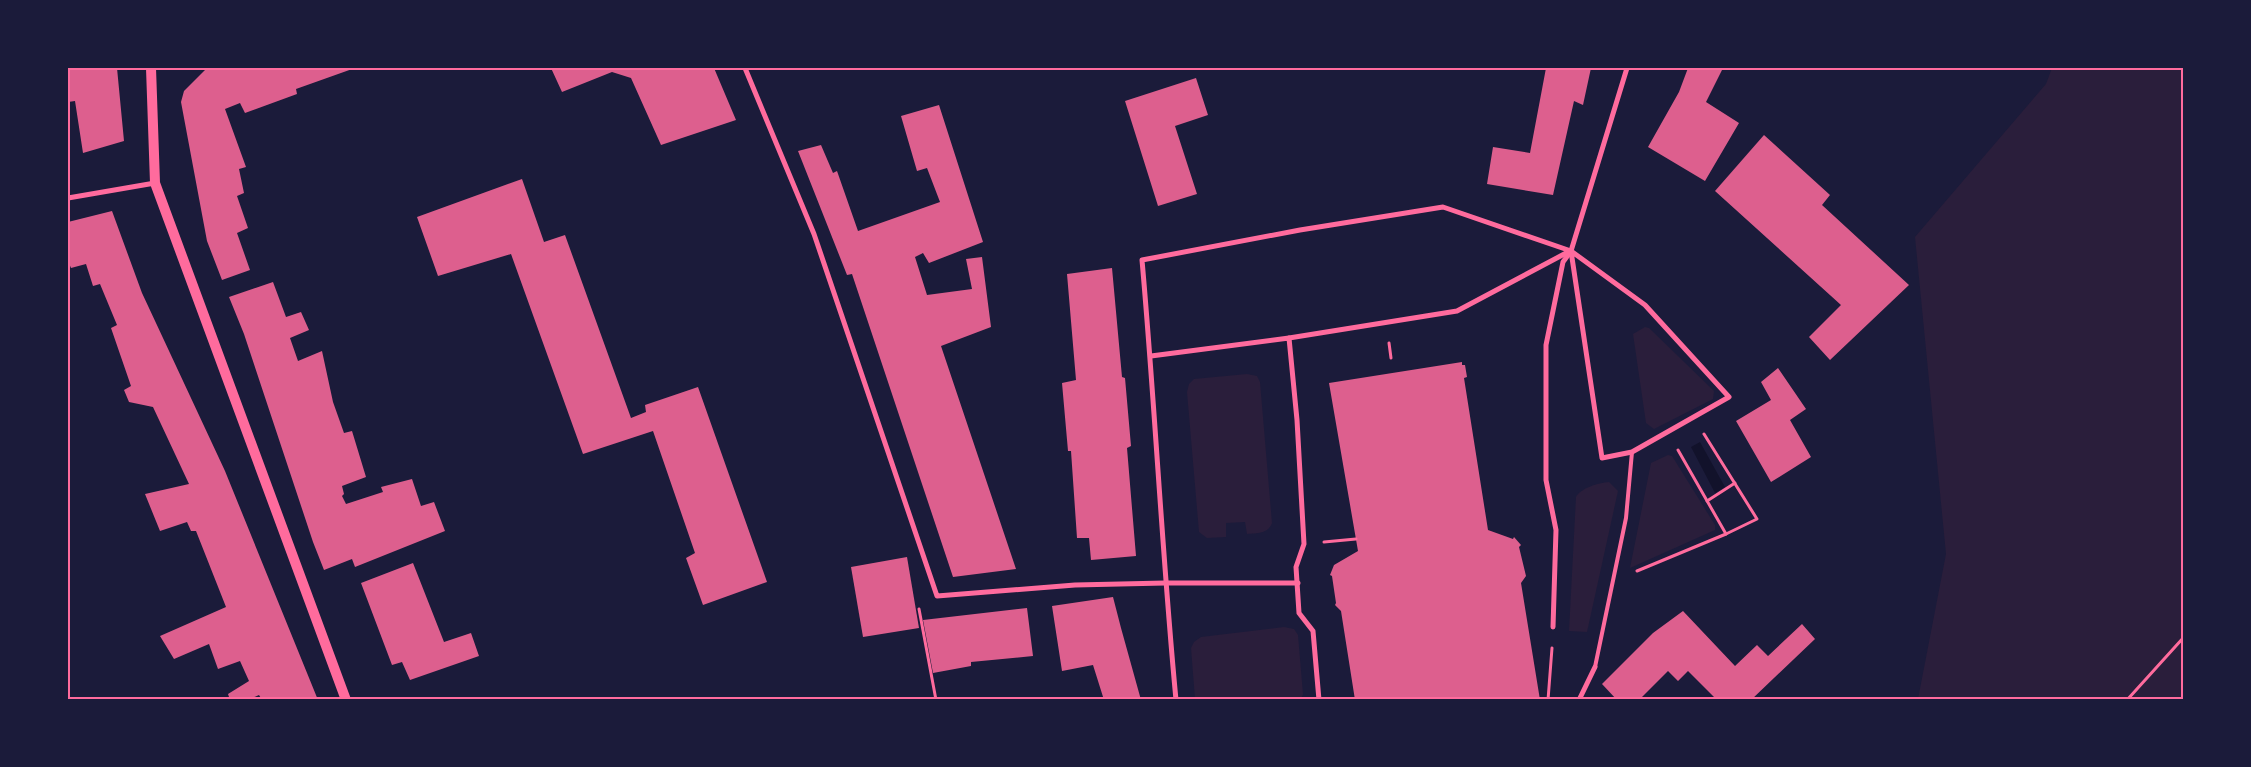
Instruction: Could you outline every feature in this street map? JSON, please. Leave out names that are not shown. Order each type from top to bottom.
[{"type":"main road","points":[[151,68],[154,183],[346,700]]},
{"type":"street","points":[[745,68],[814,234],[937,596],[1075,585],[1164,583],[1298,584]]},
{"type":"street","points":[[1553,627],[1556,530],[1546,480],[1546,345],[1563,262],[1571,251],[1627,68]]},
{"type":"street","points":[[68,198],[154,183]]},
{"type":"street","points":[[1176,700],[1164,583],[1151,356],[1142,260],[1300,230],[1443,207],[1571,251],[1645,305],[1728,397],[1632,452],[1602,458],[1571,251]]},
{"type":"street","points":[[1151,356],[1289,338],[1457,311],[1571,251]]},
{"type":"street","points":[[1289,338],[1297,420],[1304,544],[1296,566],[1299,613],[1313,631],[1318,700]]},
{"type":"street","points":[[1579,700],[1595,667]]},
{"type":"lane","points":[[1595,667],[1626,518],[1632,452]]},
{"type":"path","points":[[1388,338],[1391,358]]},
{"type":"path","points":[[1613,582],[1757,519],[1693,417]]},
{"type":"path","points":[[1667,432],[1726,534]]},
{"type":"path","points":[[1707,501],[1735,484]]},
{"type":"path","points":[[1304,544],[1356,539]]},
{"type":"path","points":[[931,580],[915,586],[936,700]]},
{"type":"path","points":[[1548,700],[1553,627]]},
{"type":"path","points":[[2127,700],[2184,637]]},
{"type":"shaded area","points":[[2052,68],[2183,68],[2183,699],[1918,699],[1946,554],[1915,237],[2046,84]]},
{"type":"shaded area","points":[[1645,327],[1649,328],[1714,391],[1713,399],[1654,429],[1646,423],[1633,334]]},
{"type":"shaded area","points":[[1247,374],[1257,376],[1260,382],[1272,523],[1265,531],[1247,534],[1245,522],[1226,523],[1226,537],[1207,538],[1199,532],[1187,392],[1189,384],[1194,379]]},
{"type":"shaded area","points":[[1700,442],[1725,487],[1715,493],[1691,447]]},
{"type":"shaded area","points":[[1668,455],[1672,456],[1715,525],[1715,530],[1630,568],[1651,463]]},
{"type":"shaded area","points":[[1609,482],[1618,491],[1587,632],[1569,631],[1576,497],[1590,486]]},
{"type":"shaded area","points":[[1284,627],[1294,629],[1298,635],[1303,694],[1301,699],[1195,699],[1191,648],[1194,642],[1201,637]]},
{"type":"building","points":[[68,68],[117,68],[124,141],[83,153],[75,101],[68,102]]},
{"type":"building","points":[[207,68],[355,68],[296,89],[297,94],[245,113],[240,103],[225,109],[246,167],[239,169],[244,193],[237,196],[248,228],[237,233],[250,270],[222,280],[207,241],[181,102],[184,91]]},
{"type":"building","points":[[551,68],[714,68],[736,120],[661,145],[631,78],[612,72],[562,92]]},
{"type":"building","points":[[1546,68],[1591,68],[1583,105],[1574,101],[1553,195],[1487,184],[1493,147],[1530,153]]},
{"type":"building","points":[[1688,68],[1723,68],[1706,102],[1739,123],[1705,181],[1648,147],[1679,92]]},
{"type":"building","points":[[1196,78],[1208,115],[1175,126],[1197,194],[1158,206],[1125,101]]},
{"type":"building","points":[[939,105],[983,242],[929,263],[923,253],[915,257],[927,295],[972,289],[966,259],[982,257],[991,327],[941,346],[1016,569],[953,577],[852,274],[847,275],[798,151],[821,145],[833,173],[837,171],[858,231],[940,202],[927,168],[917,171],[901,116]]},
{"type":"building","points":[[1764,135],[1830,195],[1822,205],[1909,285],[1830,360],[1809,337],[1841,305],[1715,191]]},
{"type":"building","points":[[522,179],[544,242],[565,235],[631,418],[646,412],[645,405],[698,387],[767,582],[703,605],[686,558],[695,553],[653,431],[583,454],[511,254],[438,276],[417,217]]},
{"type":"building","points":[[112,211],[142,293],[225,471],[318,700],[262,700],[259,695],[248,700],[230,700],[228,694],[249,681],[240,661],[218,669],[209,644],[174,659],[160,636],[226,607],[196,531],[191,531],[187,522],[160,531],[145,494],[189,484],[153,407],[129,402],[124,390],[131,386],[111,328],[117,325],[100,284],[93,286],[86,264],[71,268],[68,261],[68,222]]},
{"type":"building","points":[[1112,268],[1122,377],[1125,378],[1131,446],[1127,448],[1136,556],[1091,560],[1089,538],[1077,538],[1071,451],[1068,451],[1062,383],[1076,380],[1067,274]]},
{"type":"building","points":[[273,282],[286,317],[301,312],[309,330],[290,338],[298,361],[322,351],[333,402],[344,433],[352,431],[366,477],[342,486],[344,494],[342,496],[346,504],[383,492],[381,487],[412,479],[421,506],[434,502],[445,531],[355,567],[352,559],[324,570],[244,334],[229,297]]},
{"type":"building","points":[[1462,362],[1462,365],[1465,365],[1467,377],[1464,378],[1488,530],[1513,539],[1514,537],[1521,545],[1519,547],[1526,576],[1521,583],[1540,700],[1355,700],[1341,611],[1335,605],[1332,576],[1330,575],[1334,565],[1358,551],[1329,383]]},
{"type":"building","points":[[1778,368],[1806,409],[1790,420],[1811,457],[1771,482],[1736,421],[1771,400],[1761,382]]},
{"type":"building","points":[[907,557],[919,628],[863,637],[851,567]]},
{"type":"building","points":[[413,563],[444,642],[471,633],[479,656],[410,680],[402,662],[392,665],[361,583]]},
{"type":"building","points":[[1113,597],[1141,700],[1104,700],[1093,665],[1062,671],[1052,606]]},
{"type":"building","points":[[1027,608],[1033,656],[971,662],[971,666],[933,673],[923,620]]},
{"type":"building","points":[[1683,611],[1735,666],[1757,645],[1768,656],[1802,624],[1815,639],[1751,700],[1717,700],[1688,671],[1678,681],[1668,671],[1639,700],[1617,700],[1602,684],[1653,633]]}]
